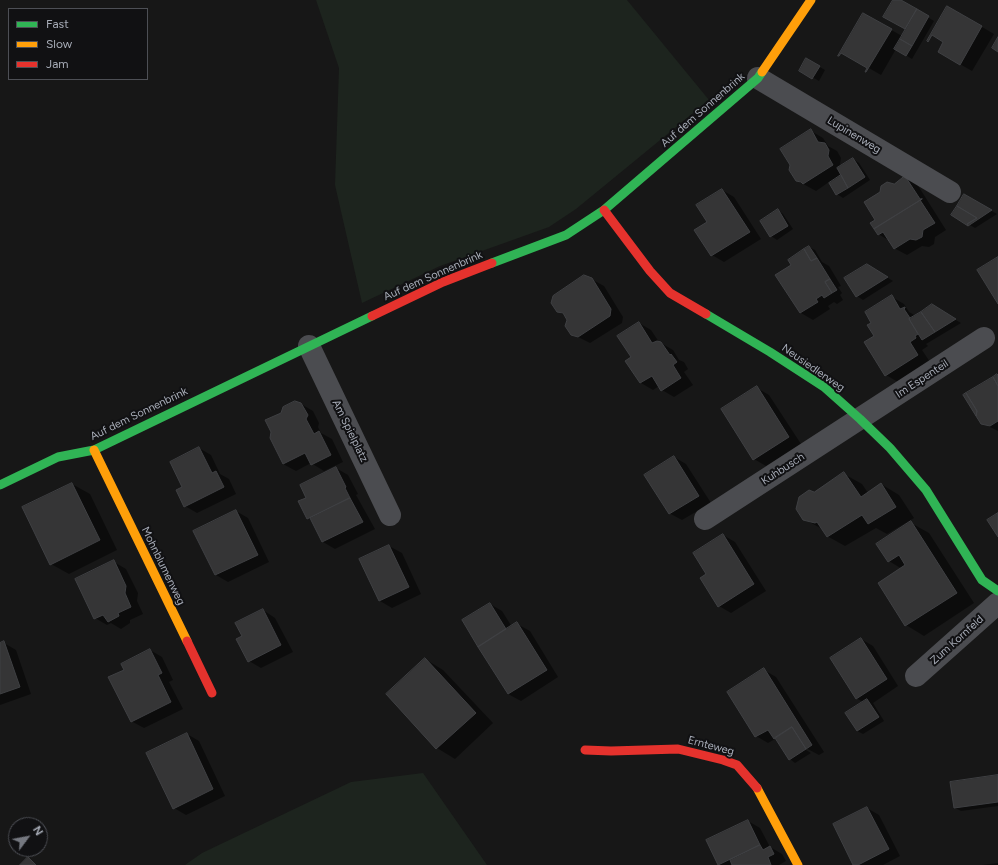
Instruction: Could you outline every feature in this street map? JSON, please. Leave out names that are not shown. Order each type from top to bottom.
[{"type":"street","name":"Auf dem Sonnenbrink","points":[[0,485],[58,457],[94,450],[443,282],[566,235],[604,210],[758,78],[811,0]]},
{"type":"street","name":"Lupinenweg","points":[[758,78],[950,192]]},
{"type":"street","name":"Neusiedlerweg","points":[[604,210],[650,271],[670,293],[770,352],[824,387],[890,448],[926,490],[982,580],[998,592]]},
{"type":"street","name":"Im Espenteil","points":[[860,419],[984,338]]},
{"type":"street","name":"Am Spielplatz","points":[[310,346],[390,515]]},
{"type":"street","name":"Kuhbusch","points":[[705,519],[860,419]]},
{"type":"street","name":"Mohnblumenweg","points":[[94,450],[212,693]]},
{"type":"street","name":"Zum Kornfeld","points":[[916,676],[998,603]]},
{"type":"street","name":"Ernteweg","points":[[585,750],[678,750],[737,765],[757,788],[798,865]]},
{"type":"shaded area","points":[[316,0],[627,0],[709,100],[576,209],[549,227],[440,266],[362,303],[335,185],[339,68]]},
{"type":"shaded area","points":[[423,773],[487,865],[185,865],[202,853],[351,782]]},
{"type":"building","points":[[893,0],[901,0],[917,9],[905,29],[883,17]]},
{"type":"building","points":[[947,6],[982,26],[960,65],[938,52],[943,42],[932,35],[928,42],[927,41]]},
{"type":"building","points":[[917,9],[929,16],[912,46],[900,39]]},
{"type":"building","points":[[863,13],[892,29],[866,72],[867,68],[841,53],[838,56]]},
{"type":"building","points":[[998,37],[998,52],[992,48]]},
{"type":"building","points":[[900,39],[912,46],[906,56],[894,49]]},
{"type":"building","points":[[806,58],[820,66],[812,79],[799,71]]},
{"type":"building","points":[[811,129],[818,142],[825,143],[829,150],[828,156],[833,165],[803,184],[796,181],[789,170],[790,165],[780,149]]},
{"type":"building","points":[[853,158],[865,177],[848,188],[837,168]]},
{"type":"building","points":[[841,175],[848,188],[836,195],[829,183]]},
{"type":"building","points":[[905,176],[920,199],[922,199],[874,229],[870,223],[875,220],[864,202],[880,192],[881,186],[887,182],[894,184]]},
{"type":"building","points":[[722,189],[750,232],[711,256],[694,230],[707,222],[696,205]]},
{"type":"building","points":[[964,194],[992,210],[968,226],[967,224],[977,218],[957,206]]},
{"type":"building","points":[[920,200],[935,223],[923,230],[922,237],[916,240],[910,239],[894,249],[883,232],[878,235],[874,229]]},
{"type":"building","points":[[957,206],[977,218],[967,224],[968,226],[951,215]]},
{"type":"building","points":[[778,209],[788,226],[770,237],[760,221]]},
{"type":"building","points":[[809,246],[817,258],[811,261],[804,249]]},
{"type":"building","points":[[804,249],[811,261],[817,258],[830,279],[825,282],[832,293],[824,298],[822,295],[816,299],[818,302],[800,313],[775,275],[791,265],[788,260]]},
{"type":"building","points":[[998,257],[998,304],[977,270]]},
{"type":"building","points":[[867,264],[888,277],[856,297],[844,278]]},
{"type":"building","points":[[584,275],[592,278],[611,309],[610,316],[578,337],[571,335],[565,326],[567,320],[563,313],[557,312],[551,303],[553,296]]},
{"type":"building","points":[[830,279],[837,290],[832,293],[825,282]]},
{"type":"building","points":[[892,295],[900,309],[905,307],[904,309],[918,334],[915,336],[916,338],[910,342],[918,355],[885,376],[864,342],[874,336],[867,325],[871,323],[865,312]]},
{"type":"building","points":[[932,304],[956,319],[935,332],[921,312]]},
{"type":"building","points":[[921,312],[935,332],[922,340],[909,319]]},
{"type":"building","points":[[639,322],[652,343],[657,341],[661,342],[677,362],[673,365],[681,378],[661,391],[652,376],[640,383],[625,361],[631,357],[617,336]]},
{"type":"building","points":[[997,374],[998,375],[998,386],[993,377]]},
{"type":"building","points":[[993,377],[998,386],[998,421],[990,426],[981,424],[976,416],[977,411],[966,393]]},
{"type":"building","points":[[757,386],[789,437],[753,460],[721,409]]},
{"type":"building","points":[[966,393],[977,411],[976,416],[963,395]]},
{"type":"building","points":[[295,401],[301,403],[308,415],[306,419],[314,434],[319,431],[331,455],[311,465],[305,453],[283,464],[270,438],[271,432],[265,420],[281,413],[283,407]]},
{"type":"building","points":[[199,447],[212,473],[216,471],[224,487],[184,507],[176,490],[182,487],[170,462]]},
{"type":"building","points":[[674,456],[699,496],[669,514],[644,475]]},
{"type":"building","points":[[336,467],[350,498],[307,519],[298,501],[306,498],[300,485]]},
{"type":"building","points":[[844,472],[861,497],[881,483],[896,507],[868,524],[862,515],[827,537],[817,522],[815,523],[803,520],[796,509],[799,497],[809,490],[814,492]]},
{"type":"building","points":[[72,483],[100,540],[50,565],[22,507]]},
{"type":"building","points":[[350,498],[363,522],[322,542],[310,518]]},
{"type":"building","points":[[236,510],[258,555],[215,575],[193,531]]},
{"type":"building","points":[[998,513],[998,537],[987,520]]},
{"type":"building","points":[[911,521],[957,593],[905,626],[878,583],[905,565],[899,555],[888,562],[876,544]]},
{"type":"building","points":[[723,534],[754,584],[718,607],[700,578],[706,574],[693,553]]},
{"type":"building","points":[[389,545],[409,587],[379,601],[359,559]]},
{"type":"building","points":[[114,560],[126,586],[125,593],[131,607],[118,613],[119,616],[108,622],[103,615],[94,619],[75,579]]},
{"type":"building","points":[[490,603],[506,629],[478,647],[462,620]]},
{"type":"building","points":[[263,609],[281,645],[248,662],[236,639],[242,636],[235,623]]},
{"type":"building","points":[[517,622],[547,670],[508,694],[478,647]]},
{"type":"building","points":[[861,638],[887,679],[856,699],[830,658]]},
{"type":"building","points":[[4,641],[20,687],[0,694],[0,643]]},
{"type":"building","points":[[150,649],[162,673],[158,675],[171,702],[131,722],[108,677],[124,670],[121,664]]},
{"type":"building","points":[[425,658],[476,713],[436,749],[386,694]]},
{"type":"building","points":[[764,668],[812,745],[806,749],[792,727],[774,739],[768,730],[755,737],[727,692]]},
{"type":"building","points":[[867,699],[879,717],[857,731],[845,713]]},
{"type":"building","points":[[792,727],[806,749],[789,760],[775,738]]},
{"type":"building","points":[[187,733],[213,789],[173,809],[146,753]]},
{"type":"building","points":[[998,775],[998,802],[954,808],[950,782]]},
{"type":"building","points":[[867,807],[889,849],[858,865],[853,865],[833,824]]},
{"type":"building","points":[[748,820],[760,845],[718,865],[706,840]]},
{"type":"building","points":[[760,845],[763,850],[770,846],[774,854],[768,857],[771,865],[732,865],[730,860]]},
{"type":"building","points":[[28,857],[36,865],[20,865]]},
{"type":"traffic: fast","points":[[492,263],[566,235],[604,210],[758,78],[762,72]]},
{"type":"traffic: fast","points":[[706,314],[770,352],[824,387],[860,419],[890,448],[926,490],[982,580],[998,591]]},
{"type":"traffic: fast","points":[[0,485],[58,457],[94,450],[372,316]]},
{"type":"traffic: slow","points":[[762,72],[811,0]]},
{"type":"traffic: slow","points":[[94,450],[187,641]]},
{"type":"traffic: slow","points":[[757,788],[798,865]]},
{"type":"traffic: jam","points":[[604,210],[650,271],[670,293],[706,314]]},
{"type":"traffic: jam","points":[[372,316],[443,282],[492,263]]},
{"type":"traffic: jam","points":[[187,641],[212,693]]},
{"type":"traffic: jam","points":[[585,750],[611,751],[678,749],[737,765],[757,788]]}]
